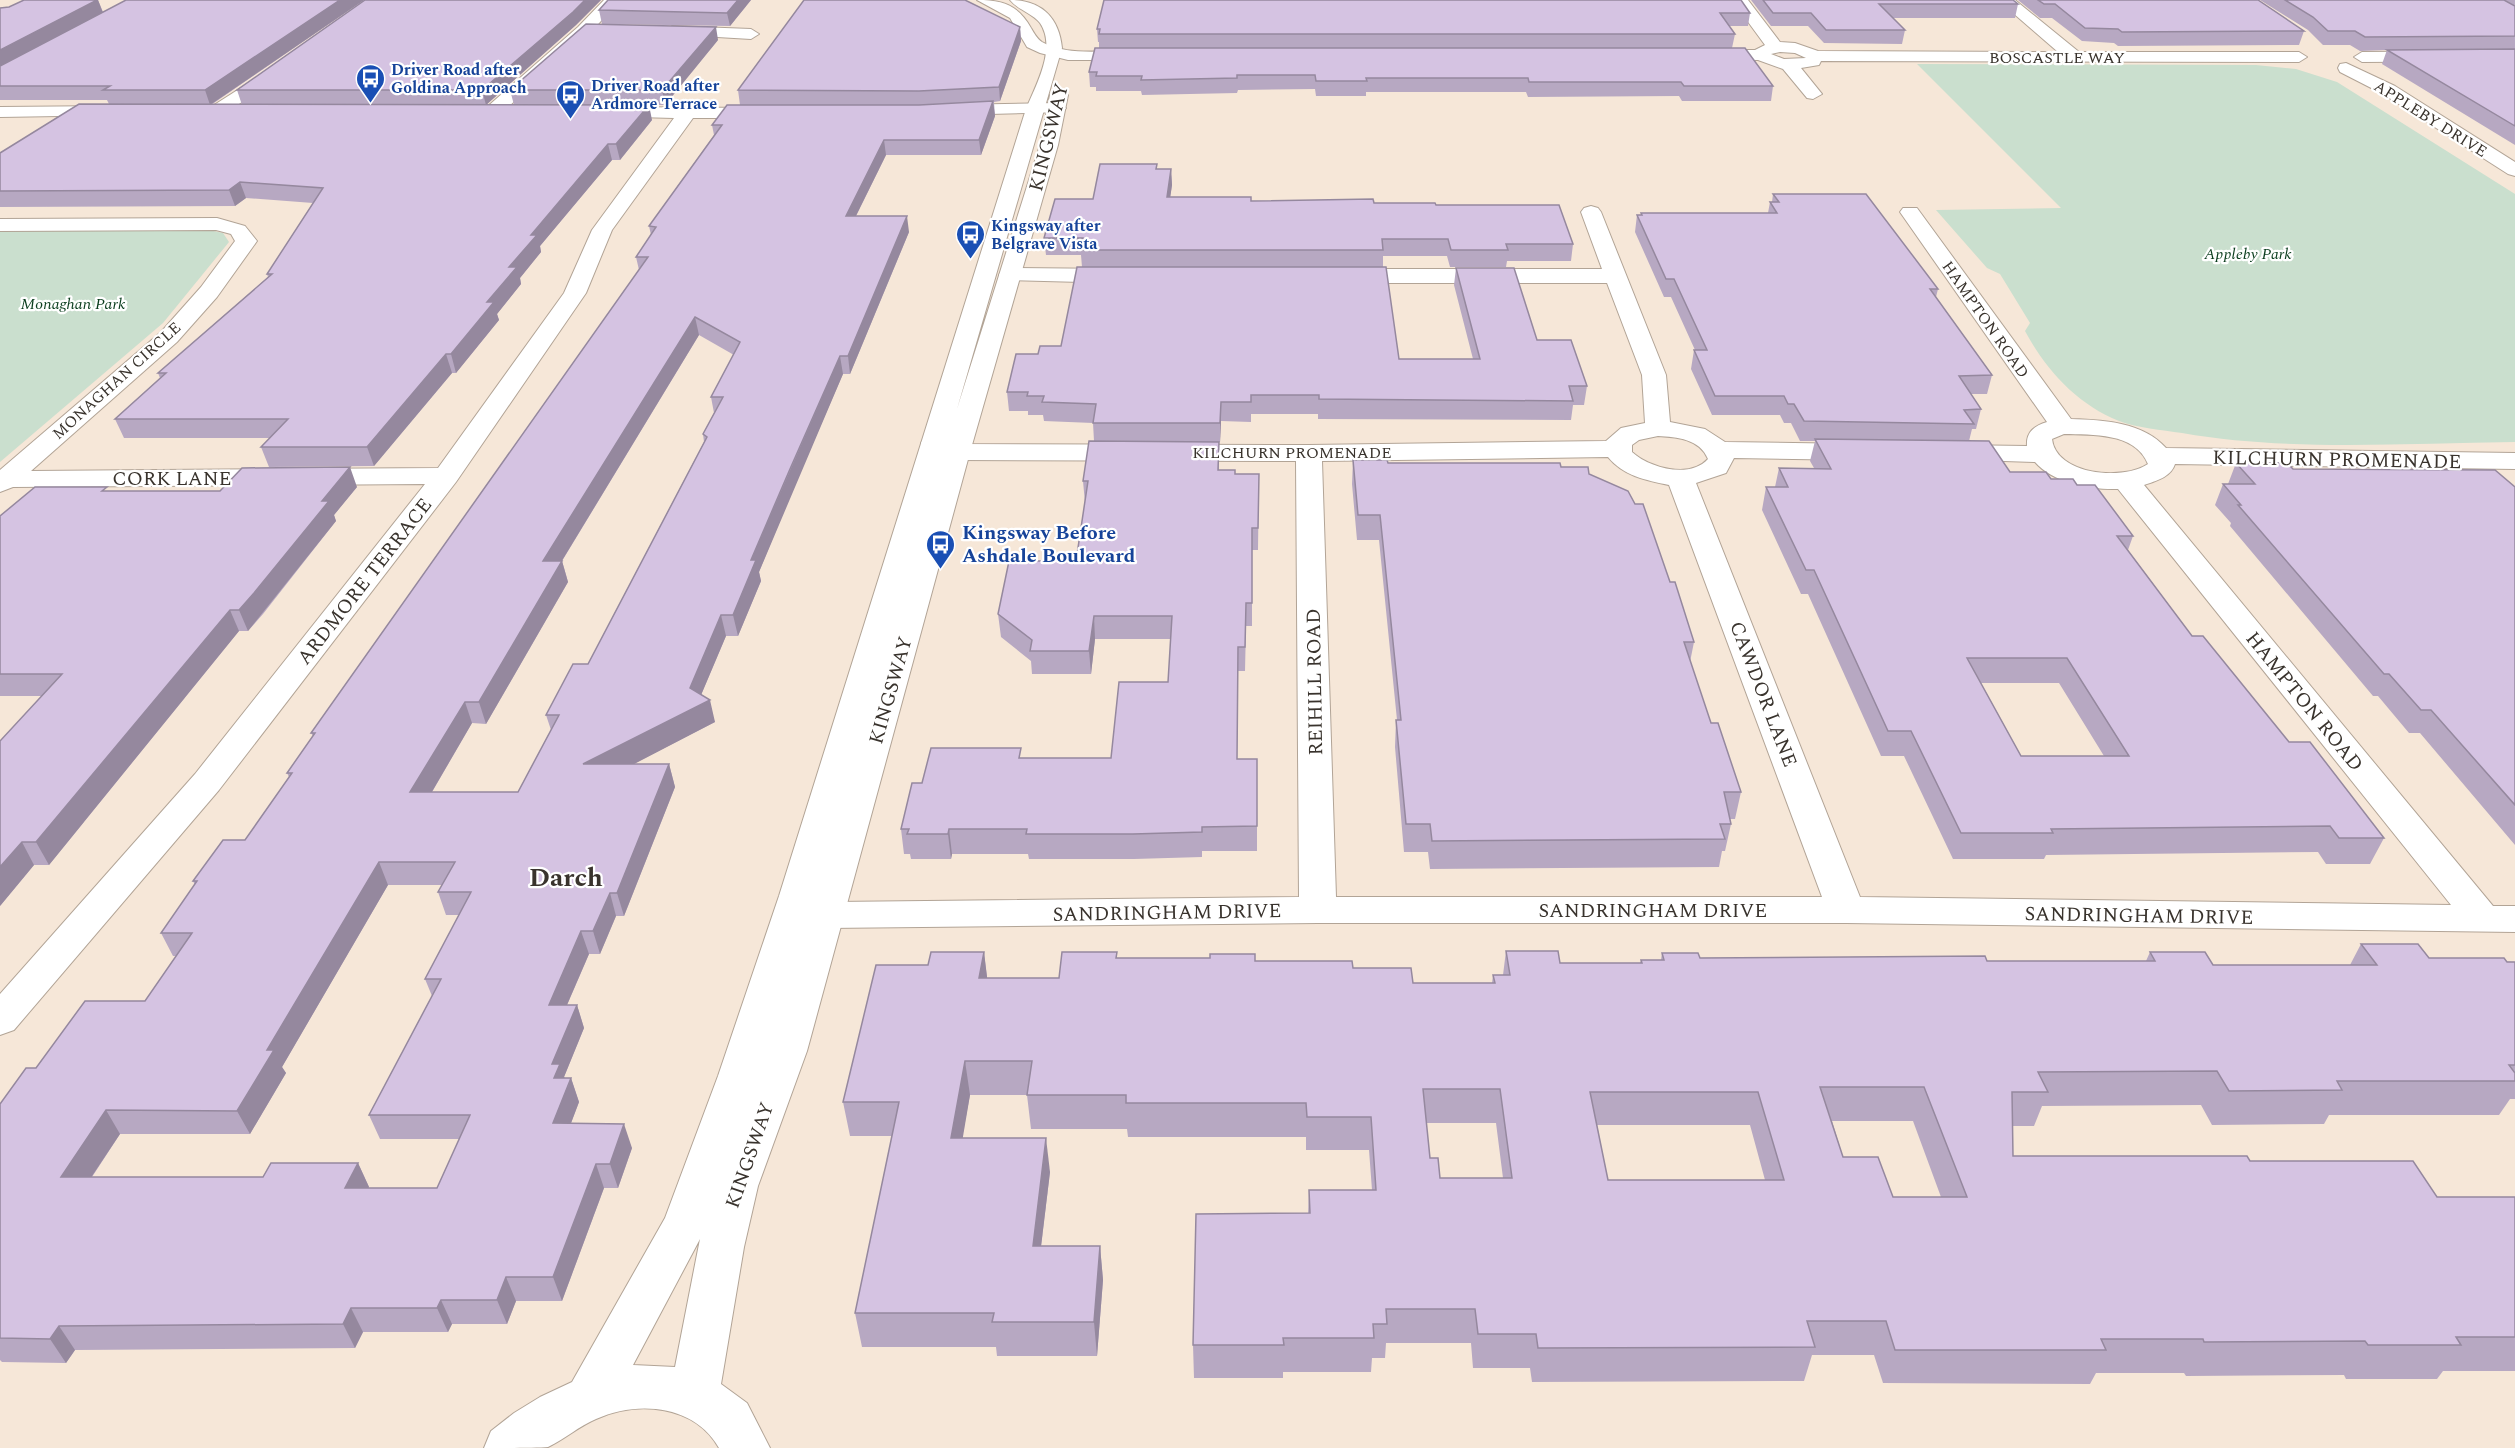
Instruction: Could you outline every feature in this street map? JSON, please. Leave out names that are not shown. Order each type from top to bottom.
[{"type":"street","points":[[493,111],[584,30],[612,0]]},
{"type":"street","name":"KINGSWAY","points":[[985,0],[1016,15],[1034,44],[1062,53]]},
{"type":"street","name":"KINGSWAY","points":[[1018,0],[1044,18],[1055,32],[1062,53]]},
{"type":"street","name":"KINGSWAY","points":[[694,1394],[721,1247],[736,1186],[786,1051],[812,905],[945,447],[1062,53],[1069,39],[1062,23],[1032,0]]},
{"type":"street","points":[[1740,0],[1776,48]]},
{"type":"street","points":[[2006,0],[2075,57]]},
{"type":"street","points":[[584,30],[606,30]]},
{"type":"street","points":[[651,31],[751,34]]},
{"type":"street","points":[[1688,55],[1761,56],[1771,61],[1788,64],[1813,61],[1815,56],[1795,49],[1776,48],[1763,51],[1761,56]]},
{"type":"street","points":[[1062,53],[1156,55]]},
{"type":"street","name":"BOSCASTLE WAY","points":[[1815,56],[2309,56]]},
{"type":"street","name":"APPLEBY DRIVE","points":[[2515,56],[2362,57],[2339,62],[2389,90],[2515,170]]},
{"type":"street","points":[[217,111],[292,59]]},
{"type":"street","points":[[1788,64],[1813,94]]},
{"type":"street","points":[[0,112],[126,111]]},
{"type":"street","points":[[194,111],[252,111]]},
{"type":"street","points":[[470,111],[516,112]]},
{"type":"street","points":[[585,112],[781,113]]},
{"type":"street","name":"ARDMORE TERRACE","points":[[0,1020],[207,782],[454,465],[575,293],[602,230],[687,113]]},
{"type":"street","points":[[931,113],[960,117],[1045,113]]},
{"type":"street","name":"KINGSWAY","points":[[945,447],[1010,275],[1049,145],[1045,113]]},
{"type":"street","points":[[2480,148],[2515,148]]},
{"type":"street","points":[[1591,212],[1654,375],[1658,428]]},
{"type":"street","name":"HAMPTON ROAD","points":[[1910,212],[2063,426]]},
{"type":"street","name":"MONAGHAN CIRCLE","points":[[0,225],[217,224],[238,230],[246,241],[209,292],[169,337],[3,481]]},
{"type":"street","points":[[1010,275],[1144,276]]},
{"type":"street","points":[[1322,276],[1615,276]]},
{"type":"street","points":[[2063,426],[2097,427],[2139,439],[2160,456],[2162,466],[2156,474],[2127,482],[2084,477],[2064,470],[2041,454],[2037,445],[2039,436],[2048,430],[2063,426]]},
{"type":"street","points":[[1658,428],[1693,433],[1707,440],[1719,450],[1721,459],[1717,467],[1706,473],[1680,478],[1662,477],[1629,466],[1619,458],[1616,449],[1618,441],[1626,434],[1658,428]]},
{"type":"street","name":"KILCHURN PROMENADE","points":[[945,447],[1310,453],[1616,449]]},
{"type":"street","points":[[1719,450],[1886,452]]},
{"type":"street","name":"REIHILL ROAD","points":[[1310,453],[1318,910]]},
{"type":"street","points":[[1933,453],[2041,454]]},
{"type":"street","name":"CORK LANE","points":[[32,455],[454,465]]},
{"type":"street","name":"KILCHURN PROMENADE","points":[[2160,456],[2515,461]]},
{"type":"street","name":"CORK LANE","points":[[3,481],[454,465]]},
{"type":"street","name":"CAWDOR LANE","points":[[1680,478],[1846,910]]},
{"type":"street","name":"HAMPTON ROAD","points":[[2127,482],[2500,920]]},
{"type":"street","name":"KINGSWAY","points":[[591,1395],[686,1222],[739,1076],[812,905]]},
{"type":"street","name":"SANDRINGHAM DRIVE","points":[[812,905],[1318,910],[1846,910],[2500,920]]},
{"type":"street","points":[[509,1448],[530,1429],[560,1409],[591,1395],[627,1387],[662,1387],[694,1394],[727,1417],[745,1448]]},
{"type":"green space","name":"Appleby Park","points":[[1917,64],[2256,65],[2296,69],[2337,82],[2515,194],[2515,442],[2348,445],[2264,443],[2142,427],[2104,414],[2076,395],[2053,372],[2025,331],[2030,323],[2000,274],[1987,268],[1936,210],[2061,208]]},
{"type":"green space","name":"Monaghan Park","points":[[204,229],[223,233],[229,242],[163,323],[0,462],[0,230]]},
{"type":"building","points":[[24,0],[97,0],[0,50],[0,8],[9,7]]},
{"type":"building","points":[[126,0],[340,0],[205,90],[103,90],[110,86],[0,86],[0,66]]},
{"type":"building","points":[[365,0],[585,0],[482,90],[237,90]]},
{"type":"building","points":[[608,0],[738,0],[727,13],[599,10]]},
{"type":"building","points":[[804,0],[965,0],[1020,27],[999,87],[919,91],[738,90]]},
{"type":"building","points":[[1104,0],[1741,0],[1750,13],[1720,13],[1735,34],[1099,34],[1100,29],[1097,29]]},
{"type":"building","points":[[1763,0],[2013,0],[2018,4],[1879,4],[1905,30],[1826,30],[1811,13],[1773,13]]},
{"type":"building","points":[[2038,0],[2258,0],[2304,31],[2122,32],[2118,29],[2085,28],[2055,4],[2044,4]]},
{"type":"building","points":[[2285,0],[2504,0],[2515,6],[2515,36],[2365,37],[2355,31],[2328,31],[2313,17]]},
{"type":"building","points":[[586,24],[716,27],[662,90],[510,90]]},
{"type":"building","points":[[1095,48],[1745,48],[1773,86],[1684,86],[1681,82],[1529,82],[1528,78],[1366,78],[1367,81],[1316,81],[1315,75],[1237,75],[1237,78],[1141,80],[1142,76],[1096,76],[1097,72],[1089,72]]},
{"type":"building","points":[[2515,49],[2515,126],[2387,50]]},
{"type":"building","points":[[993,101],[979,140],[884,140],[846,216],[907,216],[848,356],[840,356],[790,469],[751,560],[756,560],[733,615],[721,615],[690,688],[710,700],[583,764],[669,764],[617,893],[610,893],[593,931],[581,931],[549,1005],[577,1005],[552,1064],[560,1064],[554,1078],[571,1078],[553,1123],[624,1124],[610,1164],[596,1164],[553,1277],[506,1277],[497,1300],[441,1300],[437,1308],[351,1308],[343,1324],[59,1326],[50,1339],[0,1338],[0,1104],[26,1068],[36,1068],[85,1001],[145,1001],[192,933],[161,933],[197,881],[193,881],[223,840],[245,840],[292,773],[287,773],[315,733],[311,733],[648,257],[636,257],[656,227],[649,226],[722,125],[712,125],[727,105],[919,105]],"holes":[[[695,317],[740,342],[711,397],[723,397],[703,434],[707,437],[588,664],[573,664],[546,715],[559,715],[518,792],[410,792],[465,702],[479,702],[562,561],[543,561]],[[379,862],[455,862],[438,892],[471,892],[425,979],[441,979],[369,1115],[470,1115],[437,1188],[345,1188],[358,1163],[271,1163],[263,1177],[61,1177],[106,1110],[237,1111],[274,1050],[267,1050]]]},
{"type":"building","points":[[79,104],[649,105],[616,144],[608,144],[531,235],[537,235],[509,267],[517,267],[487,302],[494,302],[451,354],[446,354],[367,447],[261,447],[288,419],[115,419],[166,373],[158,373],[272,274],[267,274],[323,188],[240,182],[229,190],[0,191],[0,153]]},
{"type":"building","points":[[1100,164],[1157,164],[1156,169],[1171,169],[1167,197],[1251,197],[1251,201],[1373,199],[1374,203],[1435,203],[1436,205],[1559,205],[1573,244],[1506,244],[1508,250],[1451,250],[1448,239],[1382,239],[1383,250],[1081,250],[1083,238],[1044,238],[1055,199],[1093,199]]},
{"type":"building","points":[[1773,194],[1866,194],[1938,289],[1930,289],[1992,375],[1959,376],[1981,409],[1964,410],[1974,424],[1804,421],[1794,404],[1788,404],[1784,396],[1715,396],[1694,350],[1707,350],[1674,279],[1666,279],[1637,215],[1642,215],[1641,213],[1777,213],[1770,202],[1779,202]]},
{"type":"building","points":[[1077,267],[1386,267],[1399,359],[1480,359],[1456,268],[1514,268],[1537,340],[1571,340],[1587,386],[1569,386],[1573,401],[1319,399],[1319,395],[1251,395],[1251,402],[1221,402],[1220,423],[1093,423],[1096,404],[1042,402],[1044,396],[1027,396],[1028,392],[1007,392],[1016,354],[1038,354],[1040,346],[1061,346]]},
{"type":"building","points":[[1815,439],[1989,441],[2010,472],[2046,472],[2051,479],[2073,479],[2077,485],[2095,485],[2133,536],[2117,536],[2192,636],[2203,636],[2289,742],[2310,742],[2384,838],[2339,838],[2330,826],[2051,829],[2053,833],[1961,833],[1911,731],[1888,731],[1814,570],[1806,570],[1766,487],[1788,487],[1779,468],[1831,469]],"holes":[[[1967,658],[2067,658],[2129,756],[2021,756]]]},
{"type":"building","points":[[1089,441],[1219,442],[1218,470],[1235,470],[1235,474],[1259,474],[1258,528],[1252,528],[1252,603],[1246,603],[1245,647],[1238,647],[1237,759],[1257,759],[1257,826],[1202,827],[1202,832],[1133,834],[1026,834],[1027,829],[949,829],[948,834],[907,834],[909,829],[901,829],[912,783],[922,783],[931,748],[1021,748],[1019,758],[1111,758],[1119,682],[1168,682],[1172,616],[1094,616],[1089,651],[1030,651],[1032,640],[998,614],[1009,561],[1076,561],[1088,481],[1083,481]]},
{"type":"building","points":[[1353,460],[1387,460],[1388,463],[1560,463],[1561,467],[1588,467],[1589,474],[1628,491],[1635,504],[1643,504],[1670,582],[1675,582],[1694,642],[1684,642],[1711,723],[1718,723],[1741,792],[1724,792],[1731,824],[1720,824],[1725,839],[1432,841],[1430,824],[1406,824],[1396,720],[1401,720],[1380,515],[1358,515]]},
{"type":"building","points":[[2236,463],[2287,463],[2293,469],[2495,470],[2515,487],[2515,805],[2431,710],[2421,710],[2389,674],[2384,674],[2238,505],[2241,505],[2223,484],[2255,484]]},
{"type":"building","points":[[350,467],[322,501],[329,501],[254,593],[239,610],[230,610],[36,842],[22,842],[0,867],[0,741],[62,674],[0,674],[0,516],[35,487],[107,487],[102,491],[220,491],[242,468]]},
{"type":"building","points":[[2361,944],[2418,944],[2429,958],[2504,958],[2507,962],[2515,962],[2515,1065],[2509,1065],[2515,1073],[2515,1081],[2337,1081],[2342,1090],[2229,1091],[2217,1071],[2038,1072],[2048,1092],[2012,1092],[2013,1156],[2247,1156],[2250,1161],[2413,1161],[2437,1197],[2515,1197],[2515,1337],[2456,1337],[2461,1345],[2368,1345],[2365,1341],[2204,1342],[2203,1339],[2101,1339],[2106,1350],[1895,1350],[1886,1321],[1807,1321],[1815,1347],[1538,1348],[1536,1334],[1478,1334],[1475,1309],[1386,1309],[1387,1324],[1373,1324],[1374,1338],[1283,1338],[1284,1345],[1193,1345],[1196,1214],[1310,1213],[1309,1190],[1376,1190],[1371,1117],[1307,1117],[1306,1103],[1126,1103],[1126,1095],[1027,1095],[1032,1061],[965,1061],[951,1138],[1046,1138],[1033,1246],[1100,1246],[1094,1322],[992,1322],[994,1313],[855,1313],[899,1102],[843,1102],[876,965],[928,965],[931,952],[984,952],[979,978],[1059,978],[1062,952],[1117,952],[1116,958],[1210,958],[1210,954],[1255,954],[1255,961],[1352,961],[1353,968],[1411,968],[1413,983],[1495,983],[1493,975],[1510,975],[1506,951],[1558,951],[1560,963],[1642,963],[1641,960],[1664,960],[1662,953],[1698,953],[1700,958],[1985,956],[1987,961],[2155,961],[2150,952],[2205,952],[2213,965],[2377,965]],"holes":[[[1820,1087],[1924,1087],[1967,1197],[1893,1197],[1878,1157],[1843,1157]],[[1423,1089],[1500,1089],[1512,1178],[1440,1178],[1438,1158],[1430,1158]],[[1590,1092],[1758,1092],[1784,1180],[1608,1180]]]},
{"type":"place","name":"Driver Road after Goldina Approach","points":[[370,104]]},
{"type":"place","name":"Driver Road after Ardmore Terrace","points":[[570,120]]},
{"type":"place","name":"Kingsway after Belgrave Vista","points":[[970,260]]},
{"type":"place","name":"Kingsway Before Ashdale Boulevard","points":[[941,570]]},
{"type":"district","name":"Darch","points":[[566,877]]}]
